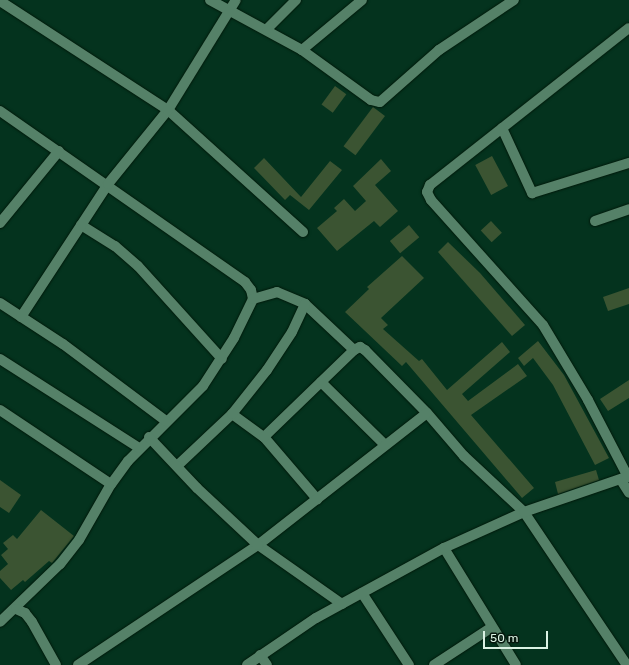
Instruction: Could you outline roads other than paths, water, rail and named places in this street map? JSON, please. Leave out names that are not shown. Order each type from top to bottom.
[{"type":"street","points":[[210,0],[267,29],[302,50],[371,100],[380,102],[440,50],[514,0]]},
{"type":"street","points":[[21,317],[108,184],[168,110],[236,0]]},
{"type":"street","points":[[267,29],[296,0]]},
{"type":"street","points":[[302,50],[362,0]]},
{"type":"street","points":[[0,1],[168,110],[303,232]]},
{"type":"street","points":[[629,28],[430,185],[427,192],[431,200],[543,325],[588,400],[626,478],[629,493]]},
{"type":"street","points":[[0,111],[108,184],[245,282],[251,290],[253,299],[222,359],[203,386],[139,448],[111,484],[79,540],[60,564],[0,622]]},
{"type":"street","points":[[502,128],[532,193],[629,163]]},
{"type":"street","points":[[0,223],[59,150]]},
{"type":"street","points":[[595,221],[629,209]]},
{"type":"street","points":[[81,225],[115,246],[138,266],[222,359]]},
{"type":"street","points":[[253,299],[277,292],[306,304],[354,350]]},
{"type":"street","points":[[0,303],[63,344],[166,421]]},
{"type":"street","points":[[176,466],[232,414],[267,370],[306,304]]},
{"type":"street","points":[[264,437],[354,350],[360,347],[427,413],[464,456],[524,512],[627,665]]},
{"type":"street","points":[[0,359],[139,448]]},
{"type":"street","points":[[321,382],[385,446]]},
{"type":"street","points":[[0,410],[111,484]]},
{"type":"street","points":[[78,665],[258,545],[427,413]]},
{"type":"street","points":[[232,414],[264,437],[317,499]]},
{"type":"street","points":[[149,437],[176,466],[258,545],[342,604]]},
{"type":"street","points":[[248,665],[260,655],[342,604],[444,548],[524,512],[626,478]]},
{"type":"street","points":[[444,548],[516,665]]},
{"type":"street","points":[[362,594],[409,665]]},
{"type":"street","points":[[16,608],[25,613],[32,622],[56,665]]},
{"type":"street","points":[[434,665],[492,627]]},
{"type":"street","points":[[260,655],[267,665]]}]
